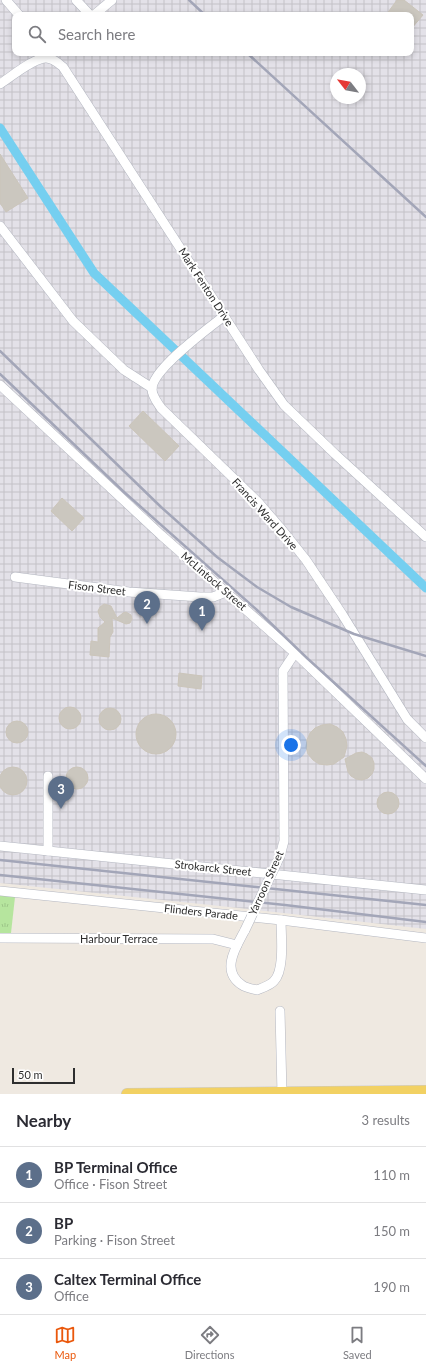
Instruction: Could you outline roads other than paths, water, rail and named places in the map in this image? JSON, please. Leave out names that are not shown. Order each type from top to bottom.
[{"type":"main road","points":[[127,1094],[426,1091]]},
{"type":"street","points":[[6,0],[16,12]]},
{"type":"street","points":[[76,0],[87,12]]},
{"type":"street","points":[[98,12],[112,0]]},
{"type":"street","name":"Mark Fenton Drive","points":[[0,84],[30,64],[50,56]]},
{"type":"street","name":"Mark Fenton Drive","points":[[53,56],[63,67],[259,370],[284,405],[426,537]]},
{"type":"street","points":[[0,226],[73,321],[124,370],[152,388],[155,378],[172,360],[195,338],[224,316]]},
{"type":"street","name":"McLintock Street","points":[[0,385],[161,535],[295,653],[426,779]]},
{"type":"street","name":"Francis Ward Drive","points":[[152,388],[152,394],[161,408],[258,502],[302,555],[342,614],[407,719],[426,738]]},
{"type":"street","name":"Fison Street","points":[[15,577],[129,592],[212,597],[226,592]]},
{"type":"street","name":"Yarroon Street","points":[[281,920],[281,951],[279,971],[274,982],[258,990],[242,985],[232,974],[230,961],[280,856],[284,841],[283,671],[295,653]]},
{"type":"street","points":[[48,776],[48,851]]},
{"type":"street","name":"Strokarck Street","points":[[0,846],[426,890]]},
{"type":"street","name":"Flinders Parade","points":[[0,891],[281,920],[426,938]]},
{"type":"street","name":"Harbour Terrace","points":[[0,938],[213,939],[237,945]]},
{"type":"street","points":[[280,1011],[282,1093]]},
{"type":"waterway","points":[[0,128],[94,273],[426,588]]},
{"type":"railway","points":[[189,0],[202,12]]},
{"type":"railway","points":[[250,56],[426,217]]},
{"type":"railway","points":[[0,351],[161,507],[217,557],[257,587],[291,607],[354,634],[426,656]]},
{"type":"railway","points":[[0,374],[124,492],[257,610],[308,659],[426,766]]},
{"type":"railway","points":[[0,860],[426,905]]},
{"type":"railway","points":[[0,875],[285,905],[426,922]]},
{"type":"place","name":"BP","points":[[147,624]]},
{"type":"place","name":"BP Terminal Office","points":[[202,631]]},
{"type":"place","name":"Caltex Terminal Office","points":[[61,809]]}]
